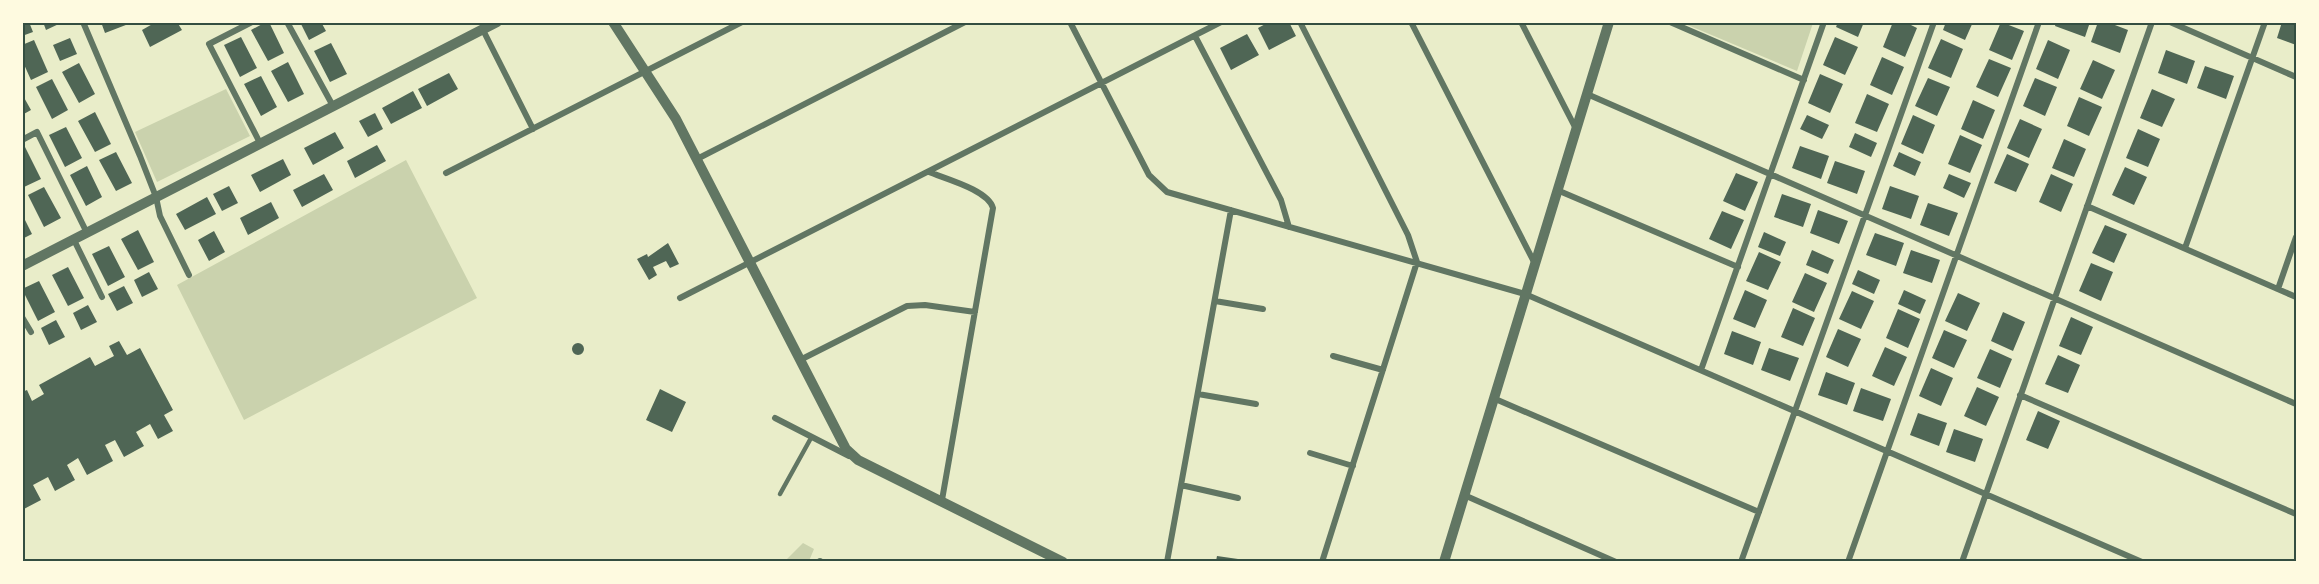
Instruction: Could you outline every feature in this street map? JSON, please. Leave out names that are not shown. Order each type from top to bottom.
[{"type":"street","points":[[83,22],[156,197],[160,216],[189,275]]},
{"type":"street","points":[[252,22],[209,44],[260,143]]},
{"type":"street","points":[[287,22],[333,106]]},
{"type":"street","points":[[22,266],[497,22]]},
{"type":"street","points":[[613,22],[647,71],[697,159],[752,263],[837,435],[858,460]]},
{"type":"street","points":[[446,173],[742,22]]},
{"type":"street","points":[[697,159],[965,22]]},
{"type":"street","points":[[1070,22],[1149,176],[1155,184],[1167,192],[1418,261],[1525,294],[2142,561]]},
{"type":"street","points":[[680,298],[1221,22]]},
{"type":"street","points":[[1300,22],[1408,235],[1418,261],[1322,561]]},
{"type":"street","points":[[1411,22],[1534,263]]},
{"type":"street","points":[[1521,22],[1576,130]]},
{"type":"street","points":[[1444,561],[1609,22]]},
{"type":"street","points":[[1670,22],[1804,80]]},
{"type":"street","points":[[1701,370],[1824,22]]},
{"type":"street","points":[[1742,561],[1934,22]]},
{"type":"street","points":[[1848,561],[2039,22]]},
{"type":"street","points":[[1962,561],[2152,22]]},
{"type":"street","points":[[2170,22],[2296,77]]},
{"type":"street","points":[[2185,248],[2265,22]]},
{"type":"street","points":[[483,30],[533,129]]},
{"type":"street","points":[[1195,36],[1281,200],[1289,227]]},
{"type":"street","points":[[1587,94],[2296,404]]},
{"type":"street","points":[[22,140],[37,132],[88,233]]},
{"type":"street","points":[[929,172],[982,194],[992,204],[942,500]]},
{"type":"street","points":[[1557,190],[1738,267]]},
{"type":"street","points":[[2087,206],[2296,297]]},
{"type":"street","points":[[1167,561],[1232,210]]},
{"type":"street","points":[[2278,289],[2296,237]]},
{"type":"street","points":[[74,240],[102,297]]},
{"type":"street","points":[[1215,301],[1263,309]]},
{"type":"street","points":[[800,360],[907,306],[925,305],[975,312]]},
{"type":"street","points":[[22,317],[31,332]]},
{"type":"street","points":[[1333,356],[1383,370]]},
{"type":"street","points":[[1198,394],[1256,404]]},
{"type":"street","points":[[2020,395],[2296,514]]},
{"type":"street","points":[[1493,398],[1759,512]]},
{"type":"street","points":[[775,418],[811,438],[1063,561]]},
{"type":"street","points":[[1310,453],[1353,466]]},
{"type":"street","points":[[1181,485],[1238,498]]},
{"type":"street","points":[[1464,495],[1616,561]]},
{"type":"lane","points":[[780,494],[811,438]]},
{"type":"green space","points":[[1683,23],[1813,23],[1797,71]]},
{"type":"green space","points":[[226,89],[250,136],[157,182],[135,132]]},
{"type":"green space","points":[[406,160],[477,298],[244,420],[177,285]]},
{"type":"green space","points":[[803,543],[814,549],[809,561],[785,561]]},
{"type":"building","points":[[22,22],[29,22],[33,32],[22,36]]},
{"type":"building","points":[[43,22],[63,22],[46,30]]},
{"type":"building","points":[[101,22],[131,22],[131,23],[105,33]]},
{"type":"building","points":[[156,22],[177,22],[182,30],[150,47],[142,30]]},
{"type":"building","points":[[269,22],[284,53],[268,61],[251,30]]},
{"type":"building","points":[[300,22],[321,22],[326,31],[309,40]]},
{"type":"building","points":[[1269,22],[1289,22],[1296,36],[1269,50],[1258,28]]},
{"type":"building","points":[[1838,22],[1864,22],[1858,37],[1836,27]]},
{"type":"building","points":[[1893,22],[1905,22],[1917,28],[1905,57],[1883,47]]},
{"type":"building","points":[[1946,22],[1973,22],[1965,40],[1943,30]]},
{"type":"building","points":[[2001,22],[2024,31],[2012,60],[1989,50]]},
{"type":"building","points":[[2056,22],[2090,22],[2085,37],[2055,26]]},
{"type":"building","points":[[2098,22],[2107,22],[2128,30],[2120,53],[2091,42]]},
{"type":"building","points":[[2282,22],[2296,22],[2296,45],[2277,38]]},
{"type":"building","points":[[1247,34],[1259,55],[1231,70],[1220,48]]},
{"type":"building","points":[[241,37],[257,68],[240,77],[224,45]]},
{"type":"building","points":[[1835,37],[1858,47],[1845,75],[1823,65]]},
{"type":"building","points":[[70,38],[77,54],[60,61],[53,45]]},
{"type":"building","points":[[1941,39],[1963,49],[1951,78],[1928,68]]},
{"type":"building","points":[[34,40],[48,72],[31,80],[22,60],[22,45]]},
{"type":"building","points":[[2048,40],[2070,50],[2058,79],[2036,69]]},
{"type":"building","points":[[331,43],[347,74],[330,82],[314,51]]},
{"type":"building","points":[[2166,50],[2195,61],[2187,84],[2158,73]]},
{"type":"building","points":[[1882,57],[1904,67],[1892,95],[1870,85]]},
{"type":"building","points":[[1989,59],[2011,68],[1998,97],[1976,87]]},
{"type":"building","points":[[2093,60],[2115,70],[2102,99],[2080,89]]},
{"type":"building","points":[[288,62],[304,94],[288,102],[271,71]]},
{"type":"building","points":[[79,63],[95,94],[79,103],[62,72]]},
{"type":"building","points":[[2205,66],[2234,76],[2226,99],[2197,88]]},
{"type":"building","points":[[449,73],[458,89],[427,106],[418,89]]},
{"type":"building","points":[[1820,74],[1843,84],[1830,113],[1808,103]]},
{"type":"building","points":[[261,76],[277,107],[261,116],[244,84]]},
{"type":"building","points":[[1928,78],[1950,87],[1937,116],[1915,106]]},
{"type":"building","points":[[2035,78],[2057,87],[2045,116],[2023,106]]},
{"type":"building","points":[[52,79],[68,110],[52,119],[36,87]]},
{"type":"building","points":[[2152,89],[2175,99],[2162,127],[2140,118]]},
{"type":"building","points":[[413,91],[422,108],[391,124],[382,108]]},
{"type":"building","points":[[22,94],[31,110],[22,115]]},
{"type":"building","points":[[1867,94],[1889,104],[1877,132],[1855,123]]},
{"type":"building","points":[[2079,97],[2102,107],[2089,136],[2067,126]]},
{"type":"building","points":[[1973,100],[1995,110],[1983,139],[1961,129]]},
{"type":"building","points":[[95,112],[111,144],[95,152],[78,121]]},
{"type":"building","points":[[375,113],[383,129],[368,137],[359,121]]},
{"type":"building","points":[[1807,115],[1829,125],[1822,139],[1800,129]]},
{"type":"building","points":[[1913,115],[1935,125],[1923,154],[1901,144]]},
{"type":"building","points":[[2020,119],[2042,129],[2029,158],[2007,148]]},
{"type":"building","points":[[66,127],[82,158],[65,167],[49,135]]},
{"type":"building","points":[[2138,129],[2160,139],[2148,167],[2126,158]]},
{"type":"building","points":[[335,132],[344,148],[313,165],[304,148]]},
{"type":"building","points":[[1855,133],[1877,143],[1871,157],[1849,147]]},
{"type":"building","points":[[1960,135],[1982,145],[1970,173],[1948,164]]},
{"type":"building","points":[[2064,139],[2086,149],[2074,177],[2052,168]]},
{"type":"building","points":[[377,145],[386,161],[355,178],[347,161]]},
{"type":"building","points":[[1800,146],[1829,156],[1821,179],[1792,168]]},
{"type":"building","points":[[25,147],[41,179],[24,187],[22,148]]},
{"type":"building","points":[[116,152],[132,183],[116,191],[99,160]]},
{"type":"building","points":[[1899,152],[1921,162],[1915,176],[1893,166]]},
{"type":"building","points":[[2007,154],[2029,164],[2016,192],[1994,183]]},
{"type":"building","points":[[283,159],[291,175],[260,192],[251,175]]},
{"type":"building","points":[[1835,161],[1865,171],[1857,194],[1827,183]]},
{"type":"building","points":[[87,166],[102,197],[86,206],[70,175]]},
{"type":"building","points":[[2125,167],[2147,177],[2134,205],[2112,195]]},
{"type":"building","points":[[1736,173],[1758,182],[1745,211],[1723,201]]},
{"type":"building","points":[[324,174],[333,190],[302,207],[293,190]]},
{"type":"building","points":[[1949,174],[1971,183],[1964,198],[1943,188]]},
{"type":"building","points":[[2051,174],[2073,184],[2061,212],[2039,202]]},
{"type":"building","points":[[229,186],[238,203],[222,211],[213,194]]},
{"type":"building","points":[[1890,186],[1919,196],[1911,219],[1882,209]]},
{"type":"building","points":[[44,187],[61,218],[44,227],[28,195]]},
{"type":"building","points":[[1782,194],[1811,204],[1803,227],[1774,217]]},
{"type":"building","points":[[207,197],[216,214],[185,230],[176,214]]},
{"type":"building","points":[[271,202],[279,218],[248,235],[240,218]]},
{"type":"building","points":[[1928,203],[1958,213],[1949,236],[1920,225]]},
{"type":"building","points":[[1818,210],[1848,221],[1839,244],[1810,233]]},
{"type":"building","points":[[1722,211],[1744,220],[1731,249],[1709,239]]},
{"type":"building","points":[[22,214],[32,234],[22,239]]},
{"type":"building","points":[[2105,225],[2127,234],[2114,263],[2092,253]]},
{"type":"building","points":[[138,230],[154,262],[138,270],[121,239]]},
{"type":"building","points":[[214,231],[225,252],[209,261],[198,240]]},
{"type":"building","points":[[1764,232],[1786,242],[1780,256],[1758,247]]},
{"type":"building","points":[[1875,233],[1904,243],[1896,266],[1866,255]]},
{"type":"building","points":[[668,243],[679,264],[670,268],[666,261],[653,267],[657,275],[649,280],[637,259],[647,254],[648,257]]},
{"type":"building","points":[[109,246],[125,277],[108,286],[92,254]]},
{"type":"building","points":[[1812,250],[1834,260],[1828,274],[1806,265]]},
{"type":"building","points":[[1911,250],[1940,260],[1932,283],[1903,273]]},
{"type":"building","points":[[1759,252],[1781,262],[1768,290],[1746,281]]},
{"type":"building","points":[[2091,263],[2113,272],[2101,301],[2079,291]]},
{"type":"building","points":[[68,267],[84,298],[68,306],[52,275]]},
{"type":"building","points":[[1858,270],[1880,280],[1874,294],[1852,284]]},
{"type":"building","points":[[149,272],[158,289],[142,297],[134,280]]},
{"type":"building","points":[[1805,273],[1827,283],[1814,312],[1792,302]]},
{"type":"building","points":[[39,281],[55,312],[38,321],[22,289]]},
{"type":"building","points":[[124,286],[133,303],[117,311],[108,294]]},
{"type":"building","points":[[1745,290],[1767,300],[1755,328],[1733,319]]},
{"type":"building","points":[[1904,290],[1926,300],[1920,314],[1898,304]]},
{"type":"building","points":[[1852,291],[1874,301],[1861,329],[1839,319]]},
{"type":"building","points":[[1958,293],[1980,303],[1967,331],[1945,321]]},
{"type":"building","points":[[88,305],[97,322],[81,330],[73,313]]},
{"type":"building","points":[[1793,308],[1815,318],[1803,346],[1781,337]]},
{"type":"building","points":[[1898,309],[1920,319],[1908,348],[1886,338]]},
{"type":"building","points":[[2003,312],[2025,322],[2013,351],[1991,341]]},
{"type":"building","points":[[2071,317],[2093,327],[2081,355],[2059,346]]},
{"type":"building","points":[[56,320],[65,337],[49,345],[41,328]]},
{"type":"building","points":[[1838,329],[1861,339],[1848,367],[1826,357]]},
{"type":"building","points":[[1944,330],[1967,340],[1954,368],[1932,358]]},
{"type":"building","points":[[1732,331],[1761,342],[1753,365],[1724,354]]},
{"type":"building","points":[[119,341],[127,355],[140,348],[173,410],[164,415],[173,431],[158,439],[150,424],[136,432],[144,446],[124,457],[115,440],[105,445],[113,461],[87,475],[78,458],[67,465],[75,480],[55,491],[48,477],[33,485],[41,500],[22,510],[22,392],[27,390],[32,401],[44,394],[39,385],[90,357],[95,366],[114,356],[109,346]]},
{"type":"building","points":[[580,343],[583,344],[583,354],[576,355],[573,354],[572,347],[573,344]]},
{"type":"building","points":[[1885,347],[1907,357],[1894,386],[1872,376]]},
{"type":"building","points":[[1769,348],[1799,358],[1790,381],[1761,370]]},
{"type":"building","points":[[1990,349],[2012,359],[2000,388],[1977,378]]},
{"type":"building","points":[[2058,355],[2080,365],[2068,393],[2045,384]]},
{"type":"building","points":[[1931,368],[1953,378],[1941,406],[1919,396]]},
{"type":"building","points":[[1826,372],[1855,383],[1847,405],[1818,395]]},
{"type":"building","points":[[1977,387],[1999,397],[1986,426],[1964,416]]},
{"type":"building","points":[[1861,388],[1891,399],[1883,421],[1853,411]]},
{"type":"building","points":[[660,389],[686,402],[672,432],[646,420]]},
{"type":"building","points":[[2038,411],[2060,421],[2048,449],[2026,440]]},
{"type":"building","points":[[1918,413],[1947,423],[1939,446],[1910,435]]},
{"type":"building","points":[[1954,429],[1983,439],[1975,462],[1946,452]]},
{"type":"building","points":[[1217,556],[1245,560],[1245,561],[1216,561]]}]
